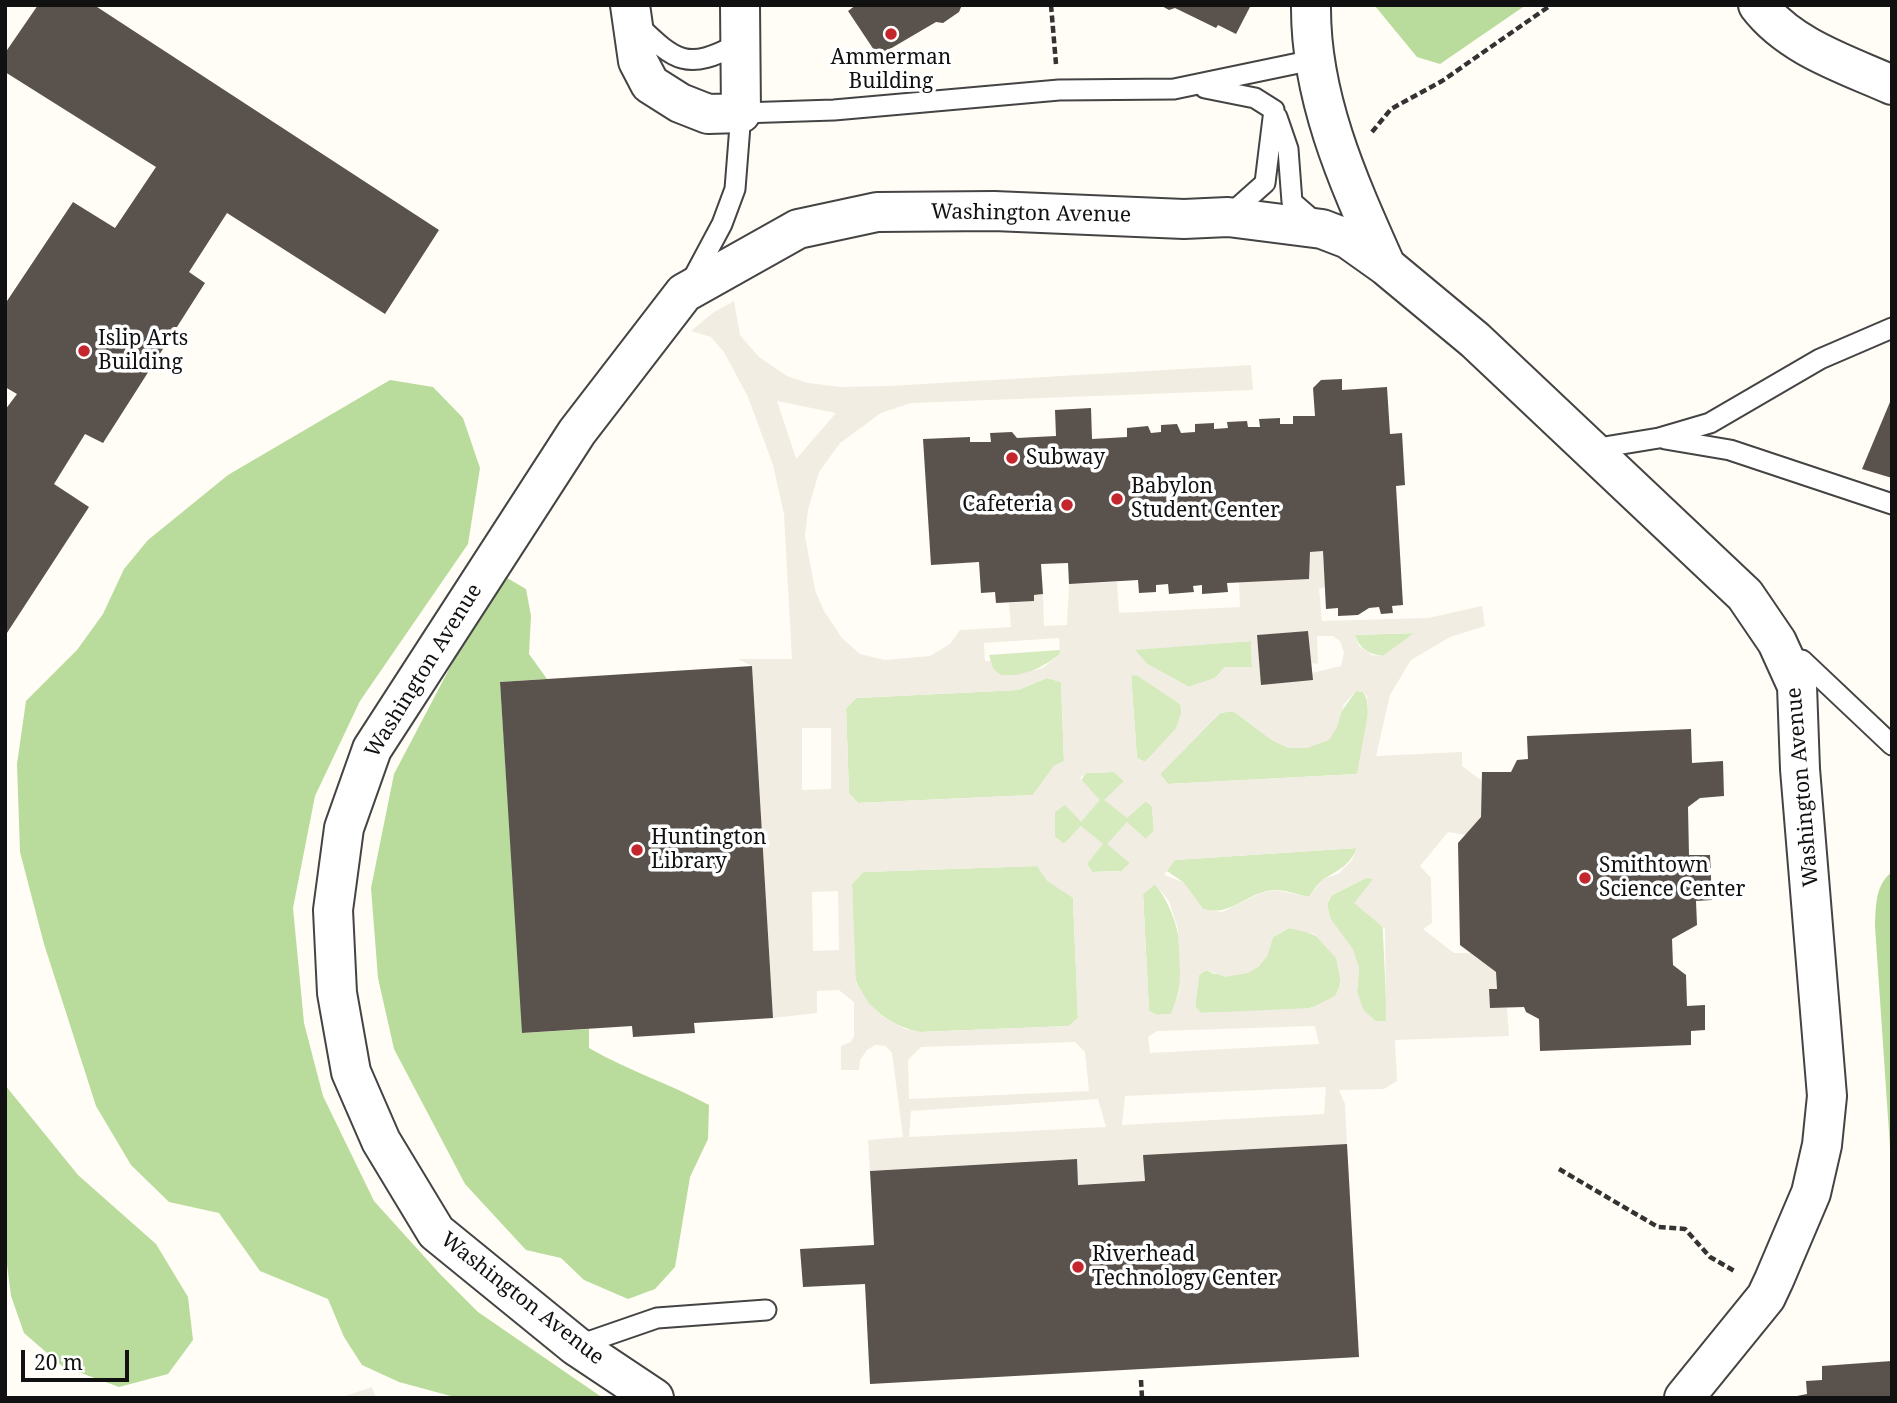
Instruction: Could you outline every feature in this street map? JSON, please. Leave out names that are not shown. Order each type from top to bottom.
[{"type":"street","name":"Washington Avenue","points":[[740,5],[738,44],[741,113]]},
{"type":"street","name":"Washington Avenue","points":[[1311,5],[1312,60],[1346,178],[1386,266]]},
{"type":"street","points":[[1758,5],[1770,21],[1811,49],[1892,85]]},
{"type":"street","points":[[631,12],[638,61],[650,84],[680,103],[708,114],[741,113]]},
{"type":"street","name":"Washington Avenue","points":[[654,1398],[576,1346],[436,1232],[381,1141],[351,1072],[337,993],[333,909],[344,828],[372,749],[577,432],[684,293],[799,229],[877,212],[994,211],[1184,219],[1227,217],[1322,229],[1348,239],[1386,266],[1475,340],[1745,595],[1786,661],[1798,689],[1800,769],[1827,1096],[1822,1145],[1811,1193],[1766,1297],[1684,1398]]},
{"type":"lane","points":[[631,12],[669,55],[694,60],[715,56],[738,44]]},
{"type":"lane","points":[[741,113],[834,110],[1059,90],[1197,86],[1312,60]]},
{"type":"lane","points":[[1197,86],[1255,98],[1274,110],[1288,149],[1292,202],[1322,229]]},
{"type":"lane","points":[[1227,217],[1265,183],[1274,110]]},
{"type":"lane","name":"Washington Avenue","points":[[684,293],[723,225],[735,189],[741,113]]},
{"type":"lane","points":[[1592,449],[1660,438],[1710,423],[1820,359],[1892,328]]},
{"type":"lane","points":[[1660,438],[1730,450],[1892,504]]},
{"type":"lane","points":[[1786,661],[1802,660],[1892,745]]},
{"type":"lane","points":[[576,1346],[657,1318],[766,1310]]},
{"type":"path","points":[[1051,5],[1056,66]]},
{"type":"path","points":[[1368,140],[1391,109],[1442,81],[1551,5]]},
{"type":"path","points":[[1559,1169],[1658,1227],[1685,1229],[1710,1257],[1746,1278]]},
{"type":"path","points":[[1141,1380],[1142,1398]]},
{"type":"green space","points":[[1526,5],[1440,64],[1417,57],[1375,6]]},
{"type":"green space","points":[[390,380],[433,387],[463,418],[480,468],[468,544],[360,701],[315,796],[293,908],[304,1023],[323,1096],[374,1201],[478,1312],[603,1398],[458,1398],[399,1382],[362,1365],[344,1337],[328,1299],[260,1271],[219,1213],[169,1202],[131,1165],[96,1106],[44,944],[20,852],[17,764],[26,701],[77,650],[103,614],[124,569],[148,540],[228,475]]},
{"type":"green space","points":[[502,575],[526,589],[531,616],[529,654],[547,679],[500,682],[523,1033],[589,1029],[589,1048],[709,1105],[708,1139],[690,1177],[675,1267],[655,1289],[628,1299],[584,1280],[561,1258],[526,1250],[465,1184],[394,1049],[378,978],[371,888],[394,774],[478,614]]},
{"type":"green space","points":[[1415,633],[1383,656],[1365,650],[1355,635]]},
{"type":"green space","points":[[1251,641],[1252,667],[1225,667],[1215,678],[1189,687],[1147,664],[1134,649]]},
{"type":"green space","points":[[1060,650],[1060,654],[1038,668],[1009,676],[994,670],[989,655]]},
{"type":"green space","points":[[1131,675],[1137,675],[1180,704],[1180,720],[1176,728],[1145,762],[1137,758]]},
{"type":"green space","points":[[1047,678],[1061,682],[1064,761],[1054,766],[1033,795],[858,803],[849,793],[846,708],[856,698],[1018,690]]},
{"type":"green space","points":[[1356,691],[1363,692],[1368,709],[1358,774],[1168,784],[1160,774],[1220,713],[1233,711],[1272,740],[1289,748],[1341,712]]},
{"type":"green space","points":[[1114,772],[1124,781],[1126,818],[1146,801],[1152,806],[1154,831],[1146,839],[1108,844],[1130,863],[1122,871],[1092,872],[1087,864],[1081,826],[1064,844],[1055,837],[1055,812],[1065,804],[1086,773]]},
{"type":"green space","points":[[1379,847],[1387,1021],[1375,1021],[1363,1010],[1357,992],[1359,968],[1330,918],[1327,904],[1332,895],[1366,878]]},
{"type":"green space","points":[[1357,848],[1347,863],[1322,881],[1309,897],[1280,890],[1266,891],[1222,910],[1203,909],[1183,882],[1167,871],[1174,860]]},
{"type":"green space","points":[[1037,866],[1073,898],[1078,1018],[1069,1026],[920,1032],[891,1021],[867,1001],[857,983],[853,951],[852,884],[863,872]]},
{"type":"green space","points":[[1892,872],[1892,1177],[1875,926],[1879,890]]},
{"type":"green space","points":[[1155,884],[1172,913],[1180,946],[1181,964],[1177,998],[1171,1014],[1157,1015],[1149,1011],[1143,894]]},
{"type":"green space","points":[[1289,928],[1303,931],[1329,945],[1338,962],[1341,977],[1336,995],[1327,1002],[1312,1007],[1273,1012],[1201,1013],[1195,1007],[1199,975],[1206,970],[1214,974],[1258,967],[1267,956],[1273,937]]},
{"type":"green space","points":[[5,1085],[78,1175],[156,1244],[188,1297],[193,1340],[168,1374],[119,1387],[62,1366],[24,1333],[11,1296],[5,1249]]},
{"type":"shaded area","points":[[734,301],[740,335],[759,357],[787,376],[808,383],[841,387],[1251,365],[1253,390],[911,403],[881,413],[840,443],[819,472],[808,510],[805,536],[815,590],[824,611],[842,638],[860,654],[885,660],[930,656],[950,644],[960,630],[1011,627],[1009,603],[1034,601],[1034,595],[1043,594],[1044,626],[1067,625],[1069,584],[1117,582],[1119,613],[1240,607],[1239,582],[1310,552],[1323,551],[1325,587],[1319,589],[1322,621],[1428,618],[1482,606],[1485,626],[1450,637],[1411,660],[1390,695],[1376,756],[1462,752],[1462,766],[1482,781],[1481,817],[1466,835],[1448,832],[1420,866],[1431,878],[1432,923],[1423,929],[1454,953],[1470,953],[1496,972],[1497,989],[1490,1008],[1507,1008],[1509,1036],[1395,1040],[1397,1081],[1384,1089],[1339,1090],[1345,1104],[1347,1144],[1144,1155],[1145,1181],[1078,1185],[1076,1159],[870,1171],[868,1140],[903,1137],[892,1053],[886,1046],[875,1045],[867,1050],[860,1060],[859,1070],[841,1070],[841,1046],[851,1042],[854,1036],[854,1002],[839,990],[817,991],[817,1013],[773,1018],[752,666],[738,659],[792,659],[784,514],[773,465],[748,397],[724,352],[711,337],[691,331],[714,312]],"holes":[[[777,401],[836,413],[797,458],[796,458]],[[1308,631],[1311,663],[1318,664],[1317,636],[1333,636],[1340,641],[1344,653],[1341,666],[1262,685],[1257,635]],[[1414,633],[1383,656],[1372,655],[1359,646],[1355,635]],[[1059,638],[1060,654],[1043,668],[1016,675],[1001,675],[993,669],[991,661],[985,661],[984,643]],[[1251,641],[1252,667],[1225,667],[1215,678],[1189,687],[1147,664],[1135,650]],[[1137,675],[1180,704],[1182,710],[1176,728],[1145,762],[1137,758],[1131,676]],[[1047,678],[1061,682],[1064,761],[1054,766],[1033,795],[858,803],[849,793],[846,709],[856,698],[1018,690]],[[1356,691],[1367,696],[1368,714],[1357,774],[1168,784],[1160,774],[1220,713],[1233,711],[1272,740],[1289,748],[1307,748],[1329,740],[1337,727],[1344,704]],[[802,728],[831,728],[831,789],[802,790]],[[1114,772],[1124,781],[1104,800],[1127,818],[1146,801],[1152,807],[1154,831],[1146,839],[1127,822],[1107,844],[1130,863],[1122,871],[1092,872],[1087,864],[1103,844],[1081,826],[1064,844],[1055,837],[1055,812],[1065,805],[1081,822],[1100,800],[1080,778],[1087,773]],[[1357,848],[1352,860],[1338,874],[1323,879],[1309,897],[1276,890],[1261,893],[1222,912],[1203,909],[1183,882],[1164,875],[1175,860]],[[1037,866],[1047,881],[1073,898],[1078,1018],[1069,1026],[920,1032],[905,1029],[883,1017],[868,1002],[856,982],[852,884],[863,872]],[[1366,878],[1373,879],[1354,903],[1385,929],[1386,1021],[1375,1021],[1363,1009],[1357,992],[1359,968],[1353,949],[1330,918],[1327,903],[1332,895]],[[1155,884],[1169,901],[1178,929],[1180,973],[1179,993],[1171,1014],[1157,1015],[1149,1011],[1143,894]],[[838,891],[839,950],[813,951],[812,892]],[[1289,928],[1314,934],[1336,958],[1341,984],[1335,996],[1311,1008],[1201,1013],[1195,1006],[1199,975],[1206,970],[1225,977],[1248,973],[1258,967],[1267,956],[1273,937]],[[1315,1026],[1319,1044],[1150,1053],[1148,1037],[1157,1031]],[[1075,1042],[1085,1052],[1089,1091],[909,1099],[908,1060],[921,1047]],[[1326,1087],[1324,1114],[1122,1125],[1125,1096]],[[1098,1099],[1106,1127],[909,1137],[911,1111]]]},
{"type":"shaded area","points":[[372,1387],[376,1398],[339,1398]]},
{"type":"building","name":"Islip Arts Building","points":[[38,5],[94,5],[439,230],[385,314],[227,213],[189,272],[205,283],[103,443],[85,434],[54,484],[89,507],[5,636],[5,410],[17,394],[5,387],[5,304],[73,202],[115,228],[156,167],[5,72],[5,53]]},
{"type":"building","name":"Ammerman Building","points":[[856,5],[962,5],[959,12],[943,23],[936,22],[878,56],[848,11]]},
{"type":"building","points":[[1160,5],[1251,5],[1236,34],[1218,25],[1216,28],[1175,8],[1169,10]]},
{"type":"building","name":"Babylon Student Center","points":[[1342,379],[1342,390],[1387,387],[1390,434],[1402,433],[1405,485],[1396,486],[1403,605],[1392,606],[1393,613],[1381,614],[1379,607],[1369,608],[1358,615],[1338,616],[1338,608],[1326,609],[1323,551],[1310,552],[1309,579],[1227,583],[1228,592],[1202,594],[1202,585],[1193,586],[1194,592],[1169,594],[1168,584],[1156,585],[1156,592],[1139,593],[1138,580],[1069,584],[1068,563],[1041,564],[1043,594],[1034,595],[1034,601],[996,603],[995,592],[981,593],[979,562],[931,565],[923,439],[970,437],[970,442],[991,442],[990,433],[1012,432],[1017,438],[1056,436],[1055,410],[1091,408],[1092,439],[1127,437],[1127,428],[1148,426],[1151,433],[1161,432],[1161,425],[1177,424],[1181,433],[1195,432],[1195,424],[1214,423],[1214,429],[1228,428],[1227,422],[1247,421],[1248,427],[1260,427],[1259,419],[1280,418],[1280,424],[1293,424],[1293,416],[1315,416],[1313,388],[1321,380]]},
{"type":"building","points":[[1890,402],[1892,403],[1892,478],[1862,469]]},
{"type":"building","points":[[1308,631],[1313,680],[1261,685],[1257,635]]},
{"type":"building","name":"Huntington Library","points":[[752,666],[773,1018],[694,1023],[695,1033],[633,1037],[632,1026],[522,1033],[500,682]]},
{"type":"building","name":"Smithtown Science Center","points":[[1691,729],[1692,763],[1723,761],[1724,796],[1700,798],[1688,807],[1689,855],[1710,855],[1712,900],[1696,901],[1697,925],[1672,939],[1673,965],[1686,975],[1687,1006],[1705,1005],[1705,1030],[1691,1031],[1691,1045],[1540,1051],[1539,1019],[1526,1012],[1524,1007],[1490,1008],[1489,989],[1497,989],[1496,972],[1460,945],[1458,843],[1481,817],[1482,772],[1511,772],[1517,760],[1528,759],[1527,736]]},
{"type":"building","name":"Riverhead Technology Center","points":[[1347,1144],[1359,1357],[870,1384],[865,1284],[803,1287],[800,1249],[874,1245],[870,1171],[1077,1159],[1078,1185],[1145,1181],[1143,1155]]},
{"type":"building","points":[[1892,1361],[1892,1398],[1787,1398],[1807,1394],[1806,1381],[1822,1380],[1822,1366]]},
{"type":"place","name":"Ammerman Building","points":[[891,34]]},
{"type":"place","name":"Islip Arts Building","points":[[84,351]]},
{"type":"place","name":"Subway","points":[[1012,458]]},
{"type":"place","name":"Babylon Student Center","points":[[1117,499]]},
{"type":"place","name":"Cafeteria","points":[[1067,505]]},
{"type":"place","name":"Huntington Library","points":[[637,850]]},
{"type":"place","name":"Smithtown Science Center","points":[[1585,878]]},
{"type":"place","name":"Riverhead Technology Center","points":[[1078,1267]]}]
